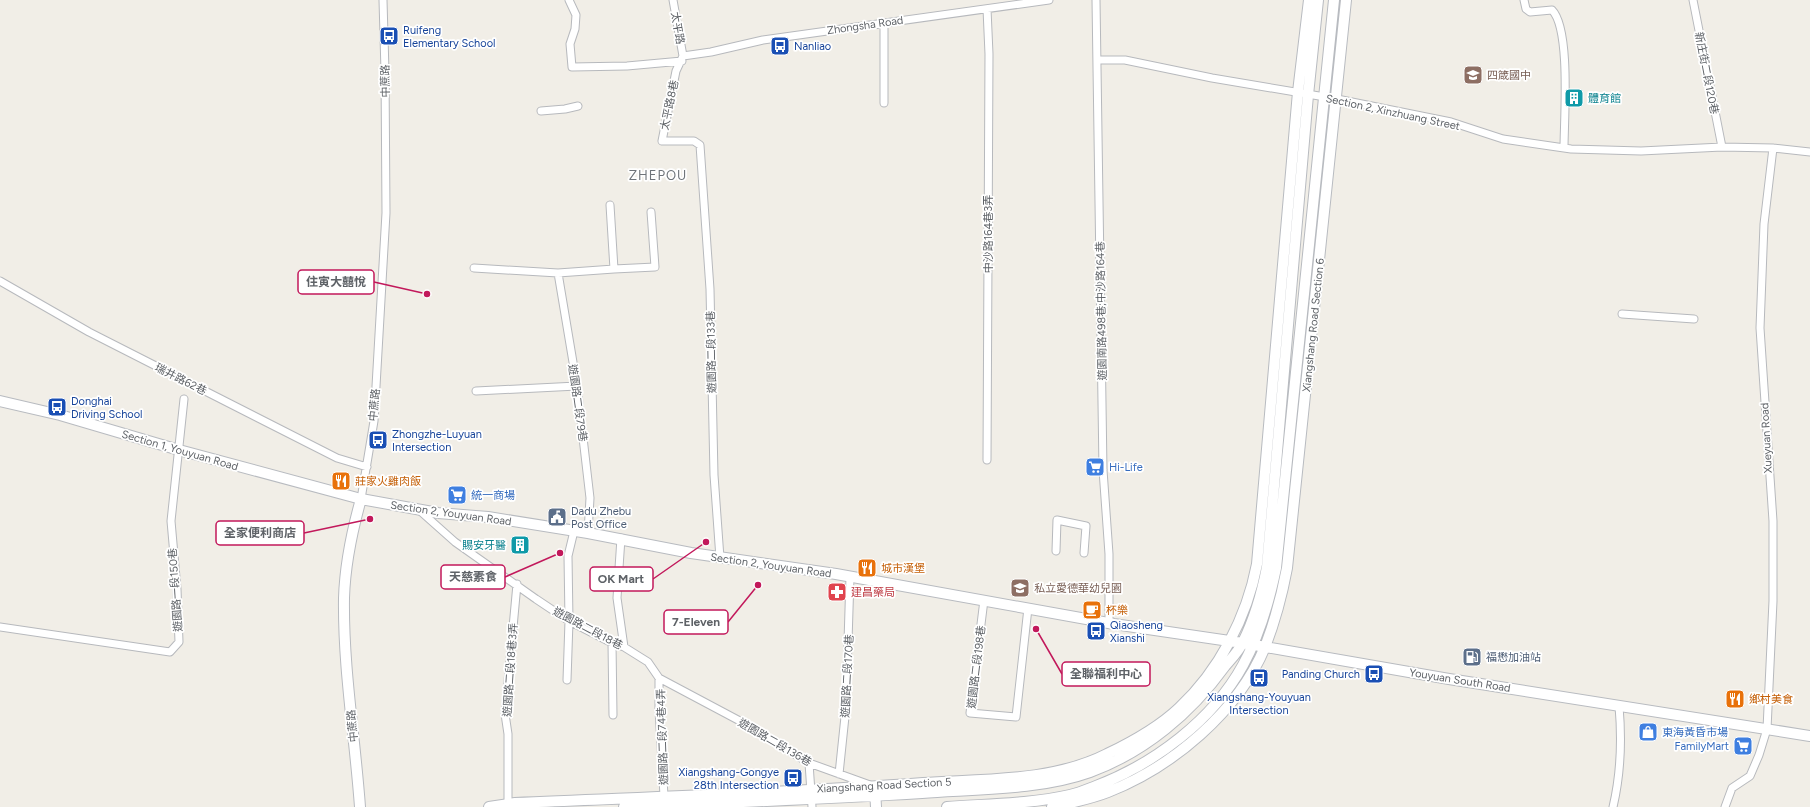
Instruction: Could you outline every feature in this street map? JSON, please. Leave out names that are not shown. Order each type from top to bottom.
[{"type":"main road","points":[[947,807],[1028,802],[1072,795],[1117,778],[1141,766],[1162,752],[1188,731],[1224,693],[1243,666],[1261,597],[1267,567],[1309,0]]},
{"type":"main road","points":[[1230,642],[1244,611],[1254,583],[1257,564],[1303,94],[1318,0]]},
{"type":"main road","name":"Xiangshang Road Section 6","points":[[1248,644],[1262,623],[1276,568],[1334,0]]},
{"type":"main road","name":"Xiangshang Road Section 6","points":[[1265,648],[1282,598],[1287,568],[1337,99],[1346,0]]},
{"type":"main road","name":"Section 1, Youyuan Road","points":[[0,401],[60,415],[179,450],[360,499]]},
{"type":"main road","name":"Section 2, Youyuan Road","points":[[360,499],[438,514],[488,517],[621,538],[720,558],[850,577],[1110,623]]},
{"type":"main road","name":"中蔗路","points":[[360,499],[348,558],[344,597],[345,645],[360,807]]},
{"type":"main road","name":"Youyuan South Road","points":[[1110,623],[1248,644],[1619,706],[1810,736]]},
{"type":"main road","name":"Xiangshang Road Section 5","points":[[624,807],[812,798],[1026,776],[1065,769],[1107,755],[1145,733],[1178,709],[1204,679],[1230,642]]},
{"type":"main road","name":"Xiangshang Road Section 5","points":[[875,791],[1024,785],[1089,772],[1115,762],[1150,741],[1186,712],[1248,644]]},
{"type":"main road","points":[[1052,807],[1108,792],[1145,774],[1169,760],[1206,731],[1232,700],[1252,672],[1265,648]]},
{"type":"main road","points":[[875,791],[876,807]]},
{"type":"main road","name":"Xiangshang Road Section 5","points":[[489,807],[508,804],[664,796],[812,798]]},
{"type":"street","name":"中蔗路","points":[[360,499],[367,467],[374,421],[386,213],[383,0]]},
{"type":"street","name":"Zhongsha Road","points":[[569,0],[576,15],[575,28],[570,44],[572,68],[627,66],[682,58],[762,40],[1049,0]]},
{"type":"street","name":"太平路","points":[[674,0],[682,58]]},
{"type":"street","name":"遊園南路498巷;中沙路164巷","points":[[1096,0],[1103,470],[1109,554],[1110,623]]},
{"type":"street","points":[[1524,0],[1526,9],[1530,12],[1552,10],[1556,14],[1560,25],[1564,57],[1564,148]]},
{"type":"street","name":"新庄街二段120巷","points":[[1693,0],[1722,147]]},
{"type":"street","name":"中沙路164巷3弄","points":[[987,9],[989,54],[988,460]]},
{"type":"street","points":[[884,23],[884,103]]},
{"type":"street","name":"太平路8巷","points":[[682,58],[676,71],[662,141],[694,141],[700,145]]},
{"type":"street","name":"Section 2, Xinzhuang Street","points":[[1097,60],[1125,60],[1212,78],[1337,99],[1451,122],[1503,138],[1564,148],[1601,151],[1641,151],[1722,147],[1773,148],[1810,152]]},
{"type":"street","points":[[541,111],[565,109],[578,106]]},
{"type":"street","name":"遊園路二段133巷","points":[[700,145],[710,289],[714,460],[720,558]]},
{"type":"street","name":"Xueyuan Road","points":[[1725,807],[1732,788],[1750,776],[1760,755],[1767,729],[1773,602],[1773,521],[1760,328],[1764,224],[1773,148]]},
{"type":"street","points":[[610,206],[614,269]]},
{"type":"street","points":[[474,268],[558,274],[614,269],[655,268],[651,212]]},
{"type":"street","name":"遊園路二段79巷","points":[[558,274],[577,386],[590,498],[588,533]]},
{"type":"street","name":"瑞井路62巷","points":[[0,281],[89,332],[330,454],[367,467]]},
{"type":"street","points":[[1622,314],[1694,318]]},
{"type":"street","points":[[476,391],[577,386]]},
{"type":"street","points":[[179,450],[179,437],[184,399]]},
{"type":"street","name":"遊園路一段150巷","points":[[0,627],[170,652],[179,642],[177,589],[171,521],[179,450]]},
{"type":"street","name":"遊園路二段18巷","points":[[419,510],[455,542],[569,621],[612,643],[624,647],[648,662],[660,678],[701,699]]},
{"type":"street","points":[[1056,551],[1057,520],[1086,526],[1084,553]]},
{"type":"street","points":[[567,680],[569,621],[568,556],[574,531]]},
{"type":"street","points":[[621,538],[617,598],[624,647]]},
{"type":"street","name":"遊園路二段170巷","points":[[839,774],[846,707],[850,577]]},
{"type":"street","name":"遊園路二段18巷3弄","points":[[508,804],[508,734],[505,714],[517,584]]},
{"type":"street","name":"遊園路二段198巷","points":[[984,600],[970,713],[1016,717],[1028,608]]},
{"type":"street","points":[[612,643],[613,715]]},
{"type":"street","name":"遊園路二段74巷4弄","points":[[660,678],[659,710],[664,796]]},
{"type":"street","name":"遊園路二段136巷","points":[[701,699],[809,763],[839,774],[875,791]]},
{"type":"street","points":[[1613,807],[1618,783],[1622,738],[1619,706]]},
{"type":"street","points":[[809,763],[812,798]]},
{"type":"place","name":"Ruifeng Elementary School","points":[[389,36]]},
{"type":"place","name":"Nanliao","points":[[780,46]]},
{"type":"place","name":"四箴國中","points":[[1473,75]]},
{"type":"place","name":"體育館","points":[[1574,98]]},
{"type":"place","name":"住寅大囍悅","points":[[427,294]]},
{"type":"place","name":"Donghai Driving School","points":[[57,407]]},
{"type":"place","name":"Zhongzhe-Luyuan Intersection","points":[[378,440]]},
{"type":"place","name":"Hi-Life","points":[[1095,467]]},
{"type":"place","name":"莊家火雞肉飯","points":[[341,481]]},
{"type":"place","name":"統一商場","points":[[457,495]]},
{"type":"place","name":"Dadu Zhebu Post Office","points":[[557,517]]},
{"type":"place","name":"全家便利商店","points":[[370,519]]},
{"type":"place","name":"OK Mart","points":[[706,542]]},
{"type":"place","name":"賜安牙醫","points":[[520,545]]},
{"type":"place","name":"天慈素食","points":[[560,553]]},
{"type":"place","name":"城市漢堡","points":[[867,568]]},
{"type":"place","name":"7-Eleven","points":[[758,585]]},
{"type":"place","name":"私立愛德華幼兒園","points":[[1020,588]]},
{"type":"place","name":"建昌藥局","points":[[837,592]]},
{"type":"place","name":"杯樂","points":[[1092,610]]},
{"type":"place","name":"全聯福利中心","points":[[1036,629]]},
{"type":"place","name":"Qiaosheng Xianshi","points":[[1096,631]]},
{"type":"place","name":"福懋加油站","points":[[1472,657]]},
{"type":"place","name":"Panding Church","points":[[1374,674]]},
{"type":"place","name":"Xiangshang-Youyuan Intersection","points":[[1259,678]]},
{"type":"place","name":"鄉村美食","points":[[1735,699]]},
{"type":"place","name":"東海黃昏市場","points":[[1648,732]]},
{"type":"place","name":"FamilyMart","points":[[1743,746]]},
{"type":"place","name":"Xiangshang-Gongye 28th Intersection","points":[[793,778]]},
{"type":"district","name":"ZHEPOU","points":[[658,175]]}]
